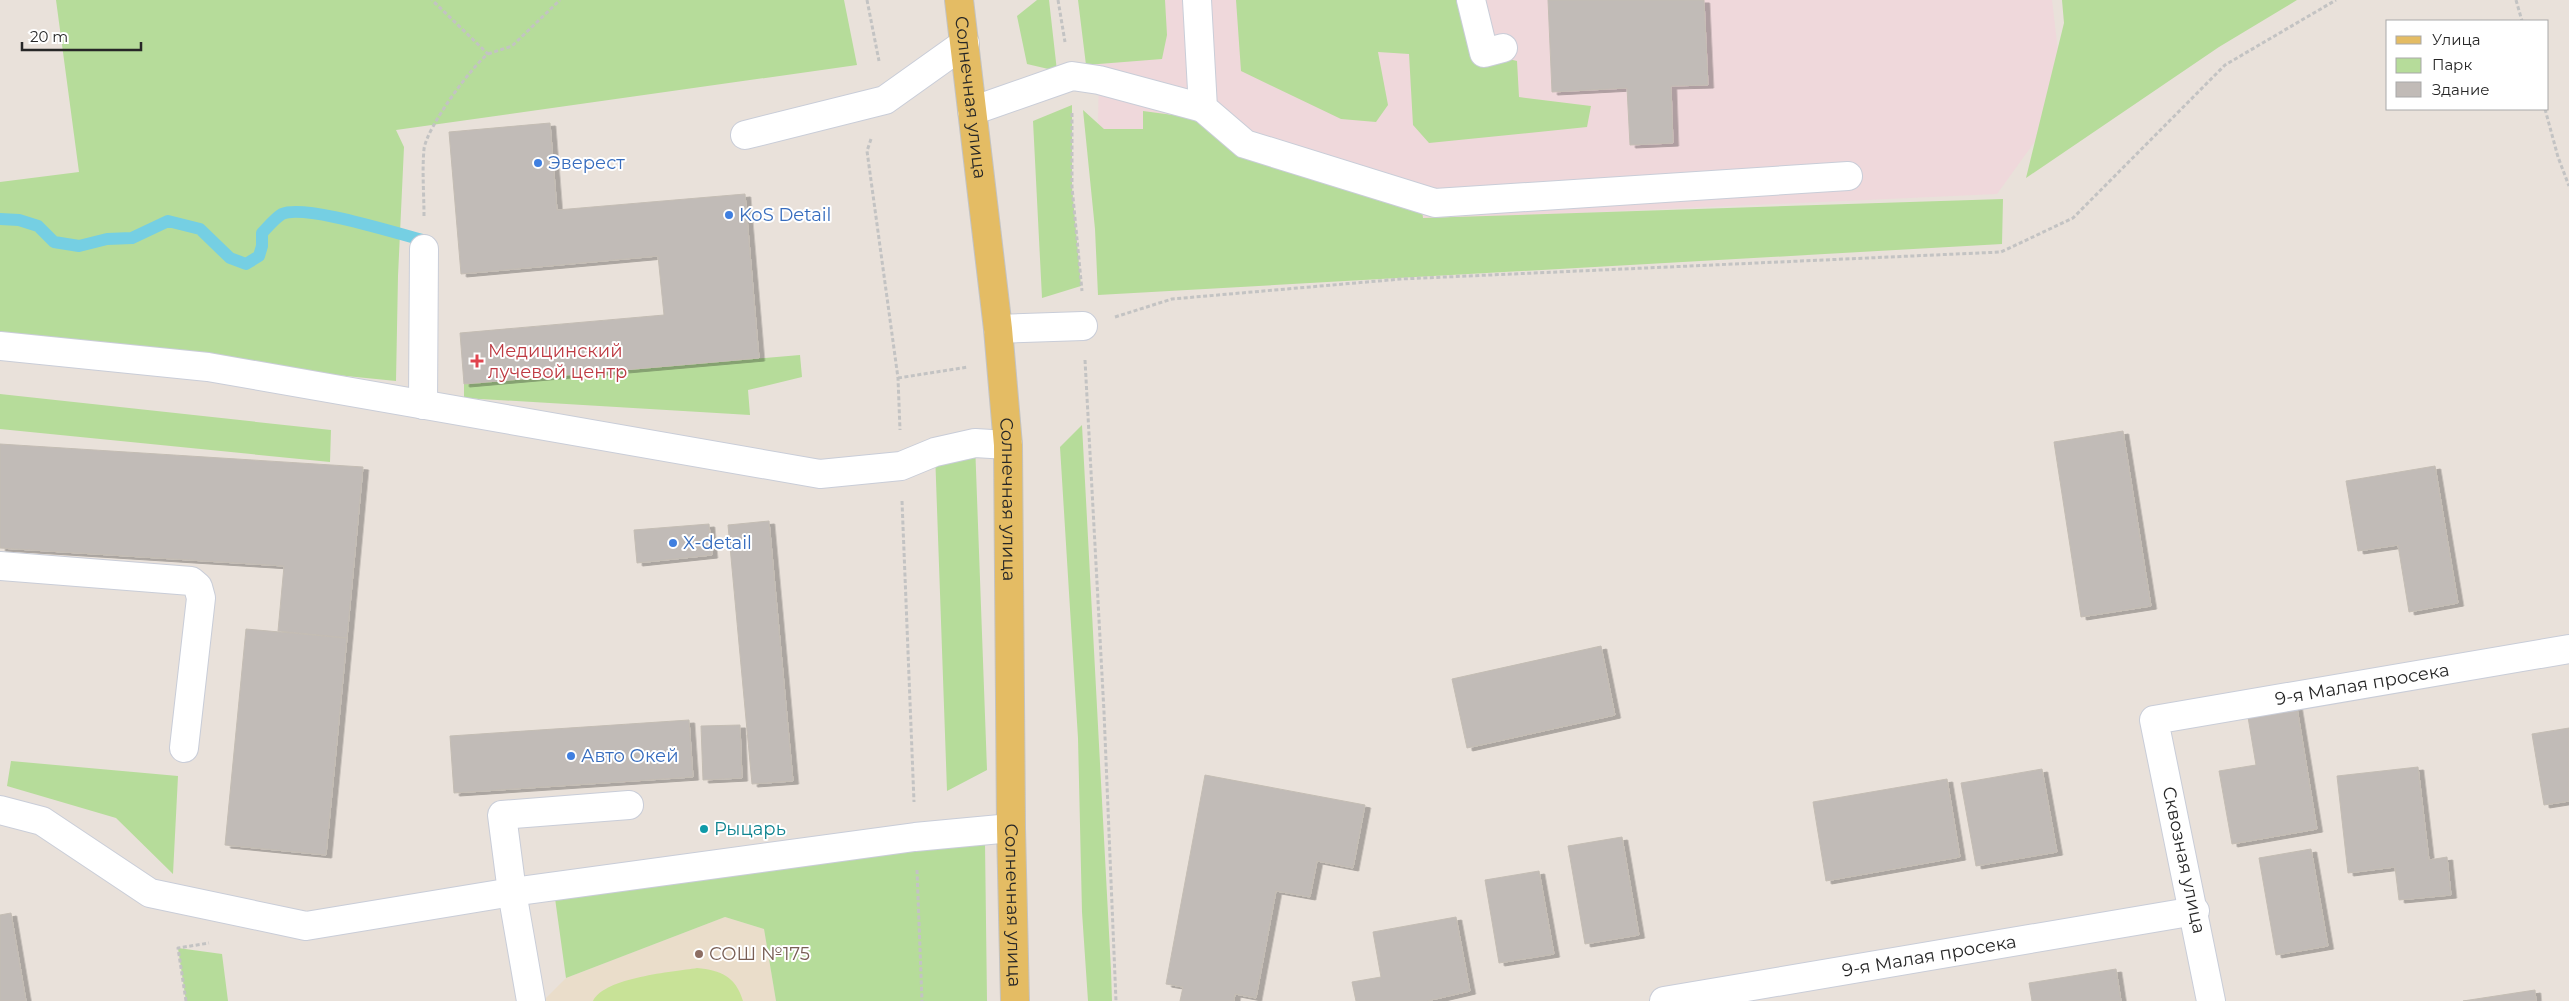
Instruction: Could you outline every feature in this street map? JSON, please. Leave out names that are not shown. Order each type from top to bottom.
[{"type":"main road","name":"Солнечная улица","points":[[959,0],[998,329],[1008,445],[1011,828],[1016,1001]]},
{"type":"street","points":[[1197,0],[1203,108]]},
{"type":"street","points":[[1472,0],[1484,53],[1503,48]]},
{"type":"street","points":[[745,135],[886,100],[965,43]]},
{"type":"street","points":[[972,111],[1072,76],[1099,80],[1203,108],[1245,144],[1435,203],[1848,176]]},
{"type":"street","points":[[423,405],[424,249]]},
{"type":"street","points":[[998,329],[1083,326]]},
{"type":"street","points":[[0,346],[208,367],[820,474],[901,466],[935,452],[974,443],[1008,445]]},
{"type":"street","points":[[0,566],[191,582],[198,587],[201,598],[184,748]]},
{"type":"street","name":"9-я Малая просека","points":[[2154,720],[2569,649]]},
{"type":"street","name":"Сквозная улица","points":[[2154,720],[2195,911],[2211,1001]]},
{"type":"street","points":[[531,1001],[512,892],[502,815],[629,805]]},
{"type":"street","points":[[0,810],[42,821],[150,893],[306,926],[512,892],[915,837],[1011,828]]},
{"type":"street","name":"9-я Малая просека","points":[[1664,1001],[2195,911]]},
{"type":"path","points":[[432,0],[488,54]]},
{"type":"path","points":[[424,249],[424,148],[438,120],[475,64],[488,54],[512,46],[560,0]]},
{"type":"path","points":[[1058,0],[1072,76],[1072,187],[1083,326],[1104,712],[1116,1001]]},
{"type":"path","points":[[1083,326],[1172,299],[1392,279],[2001,252],[2073,218],[2225,65],[2336,0]]},
{"type":"path","points":[[2516,0],[2522,20]]},
{"type":"path","points":[[2545,110],[2558,157],[2569,186]]},
{"type":"path","points":[[186,1001],[178,948],[218,941]]},
{"type":"shaded area","points":[[1088,0],[2052,0],[2064,101],[1997,194],[1423,220],[1095,229],[1099,80]]},
{"type":"shaded area","name":"СОШ №175","points":[[725,917],[764,929],[776,1001],[543,1001],[566,978]]},
{"type":"green space","points":[[56,0],[844,0],[857,65],[396,130],[404,147],[398,276],[396,381],[0,341],[0,182],[79,172]]},
{"type":"green space","points":[[1037,0],[1049,0],[1057,71],[1027,64],[1017,16]]},
{"type":"green space","points":[[1078,0],[1165,0],[1167,35],[1162,59],[1086,65]]},
{"type":"green space","points":[[1236,0],[1474,0],[1484,53],[1517,61],[1519,97],[1591,106],[1587,127],[1429,143],[1413,125],[1409,54],[1378,52],[1388,105],[1376,122],[1341,119],[1241,71]]},
{"type":"green space","points":[[2062,0],[2297,0],[2219,47],[2026,178],[2064,23]]},
{"type":"green space","points":[[1072,105],[1072,187],[1081,286],[1042,298],[1033,121]]},
{"type":"green space","points":[[1083,110],[1104,129],[1143,129],[1143,111],[1218,121],[1281,149],[1409,180],[1421,202],[1423,218],[2003,199],[2002,244],[1098,295],[1095,229]]},
{"type":"green space","points":[[800,355],[802,377],[748,390],[750,415],[464,398],[464,384]]},
{"type":"green space","points":[[0,394],[331,430],[330,462],[0,429]]},
{"type":"green space","points":[[1082,425],[1112,1001],[1088,1001],[1082,912],[1078,738],[1060,447]]},
{"type":"green space","points":[[975,443],[987,770],[947,791],[935,452]]},
{"type":"green space","points":[[11,761],[178,776],[173,874],[116,818],[7,786]]},
{"type":"green space","points":[[985,843],[987,1001],[776,1001],[764,929],[725,917],[566,978],[554,891]]},
{"type":"green space","points":[[178,948],[222,954],[228,1001],[186,1001]]},
{"type":"green space","points":[[697,968],[726,976],[736,986],[743,1001],[593,1001],[600,993],[611,986],[625,981]]},
{"type":"building","points":[[1548,0],[1704,0],[1708,85],[1671,86],[1673,143],[1630,145],[1627,88],[1552,92]]},
{"type":"building","points":[[550,123],[557,210],[745,194],[759,358],[464,384],[460,333],[664,315],[658,256],[461,274],[449,132]]},
{"type":"building","points":[[2123,431],[2151,606],[2081,617],[2054,442]]},
{"type":"building","points":[[0,444],[363,467],[347,638],[278,631],[284,566],[0,548]]},
{"type":"building","points":[[2435,466],[2458,603],[2409,612],[2398,545],[2358,551],[2346,481]]},
{"type":"building","points":[[769,521],[793,781],[752,784],[728,525]]},
{"type":"building","name":"X-detail","points":[[709,524],[712,555],[637,563],[634,530]]},
{"type":"building","points":[[246,629],[347,638],[326,855],[225,845]]},
{"type":"building","points":[[1601,646],[1615,715],[1467,748],[1452,679]]},
{"type":"building","points":[[2296,702],[2317,829],[2232,844],[2219,771],[2256,765],[2247,711]]},
{"type":"building","name":"Авто Окей","points":[[689,720],[693,777],[454,793],[450,736]]},
{"type":"building","points":[[740,725],[742,778],[703,780],[701,726]]},
{"type":"building","points":[[2569,728],[2569,801],[2544,805],[2532,734]]},
{"type":"building","points":[[2418,767],[2429,860],[2447,857],[2451,895],[2399,900],[2395,867],[2348,873],[2337,776]]},
{"type":"building","points":[[2042,769],[2057,852],[1976,866],[1961,783]]},
{"type":"building","points":[[1205,775],[1365,805],[1353,868],[1317,861],[1310,897],[1276,891],[1256,998],[1235,994],[1234,1001],[1180,1001],[1183,987],[1166,984]]},
{"type":"building","points":[[1947,779],[1960,857],[1826,881],[1813,802]]},
{"type":"building","points":[[1622,837],[1639,935],[1585,944],[1568,846]]},
{"type":"building","points":[[2311,849],[2328,946],[2276,955],[2259,858]]},
{"type":"building","points":[[1539,871],[1554,954],[1499,963],[1485,880]]},
{"type":"building","points":[[11,913],[26,1001],[0,1001],[0,915]]},
{"type":"building","points":[[1456,917],[1470,991],[1427,1001],[1356,1001],[1352,982],[1381,977],[1373,932]]},
{"type":"building","points":[[2116,969],[2121,1001],[2032,1001],[2029,983]]},
{"type":"building","points":[[2535,990],[2536,1001],[2463,1001]]},
{"type":"waterway","points":[[0,219],[19,220],[38,226],[54,242],[79,246],[107,239],[132,238],[168,221],[200,229],[230,258],[246,264],[259,256],[262,246],[262,233],[282,214],[294,212],[329,216],[423,240]]},
{"type":"place","name":"Эверест","points":[[538,163]]},
{"type":"place","name":"KoS Detail","points":[[729,215]]},
{"type":"place","name":"Медицинский лучевой центр","points":[[477,361]]},
{"type":"place","name":"X-detail","points":[[673,543]]},
{"type":"place","name":"Авто Окей","points":[[571,756]]},
{"type":"place","name":"Рыцарь","points":[[704,829]]},
{"type":"place","name":"СОШ №175","points":[[699,954]]}]
